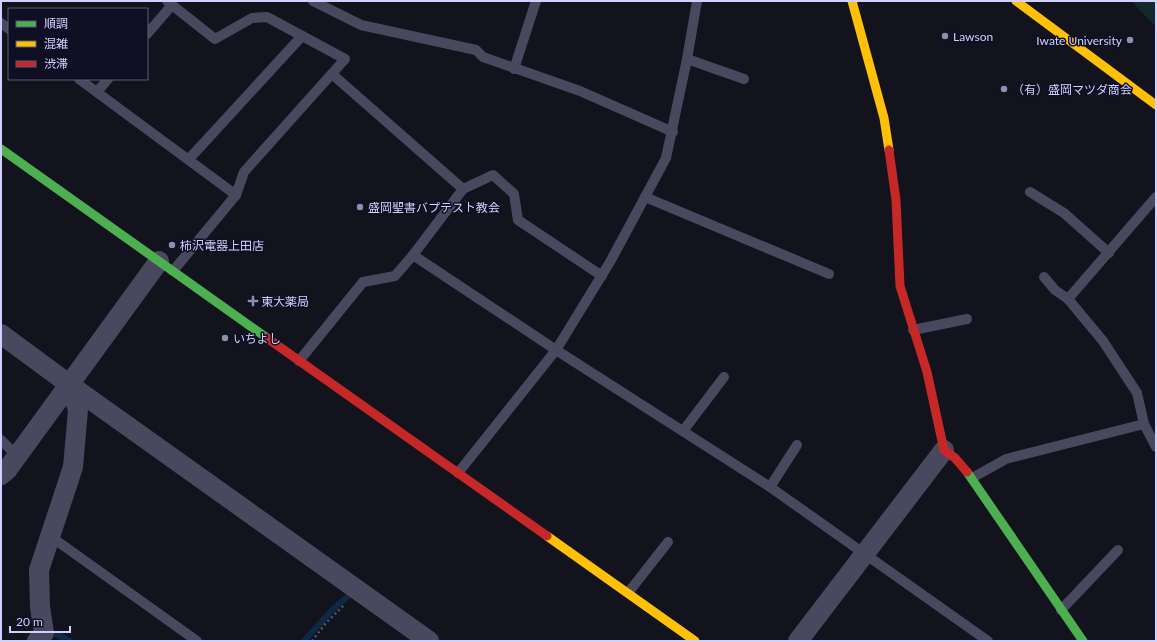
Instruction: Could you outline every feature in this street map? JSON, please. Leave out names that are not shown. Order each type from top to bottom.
[{"type":"street","points":[[852,1],[884,118],[896,200],[900,286],[927,372],[944,450],[955,458],[972,478],[1083,641]]},
{"type":"street","points":[[1016,1],[1156,105]]},
{"type":"street","points":[[1,149],[695,641]]},
{"type":"street","points":[[1,475],[70,385],[166,266]]},
{"type":"street","points":[[1,334],[70,385],[429,641]]},
{"type":"street","points":[[37,641],[44,633],[40,607],[39,570],[73,467],[78,410],[70,385]]},
{"type":"street","points":[[798,641],[944,450]]},
{"type":"lane","points":[[313,1],[361,25],[476,50],[483,57],[580,91],[673,132]]},
{"type":"lane","points":[[514,69],[536,1]]},
{"type":"lane","points":[[458,473],[556,350],[602,276],[666,158],[673,132],[697,1]]},
{"type":"lane","points":[[148,33],[169,3],[215,39],[252,18],[267,17],[345,59],[244,172],[236,195],[166,266]]},
{"type":"lane","points":[[189,159],[302,36]]},
{"type":"lane","points":[[687,59],[744,79]]},
{"type":"lane","points":[[332,74],[463,189]]},
{"type":"lane","points":[[80,80],[236,195]]},
{"type":"lane","points":[[97,92],[107,80]]},
{"type":"lane","points":[[300,361],[363,282],[395,276],[413,255],[463,189],[493,175],[514,194],[518,220],[602,276]]},
{"type":"lane","points":[[1030,192],[1064,213],[1109,253]]},
{"type":"lane","points":[[645,197],[829,274]]},
{"type":"lane","points":[[1068,299],[1156,197]]},
{"type":"lane","points":[[413,255],[556,350],[770,487],[988,641]]},
{"type":"lane","points":[[1044,277],[1055,290],[1068,299],[1103,341],[1137,393],[1144,424],[1156,447]]},
{"type":"lane","points":[[914,330],[967,319]]},
{"type":"lane","points":[[683,431],[724,377]]},
{"type":"lane","points":[[972,478],[1006,459],[1144,424]]},
{"type":"lane","points":[[1,440],[17,456]]},
{"type":"lane","points":[[770,487],[797,445]]},
{"type":"lane","points":[[50,536],[197,641]]},
{"type":"lane","points":[[628,593],[668,542]]},
{"type":"lane","points":[[1061,610],[1118,550]]},
{"type":"path","points":[[312,641],[326,623],[360,591]]},
{"type":"green space","points":[[1131,1],[1156,1],[1156,27]]},
{"type":"waterway","points":[[304,641],[334,608],[353,592]]},
{"type":"waterway","points":[[56,634],[70,641]]},
{"type":"traffic: fast","points":[[1,149],[267,338]]},
{"type":"traffic: fast","points":[[967,472],[1083,641]]},
{"type":"traffic: slow","points":[[852,1],[884,118],[889,150]]},
{"type":"traffic: slow","points":[[1016,1],[1156,105]]},
{"type":"traffic: slow","points":[[547,536],[695,641]]},
{"type":"traffic: jam","points":[[889,150],[896,200],[900,286],[927,372],[944,450],[955,458],[967,472]]},
{"type":"traffic: jam","points":[[267,338],[547,536]]},
{"type":"place","name":"Lawson","points":[[945,36]]},
{"type":"place","name":"Iwate University","points":[[1130,40]]},
{"type":"place","name":"（有）盛岡マツダ商会","points":[[1004,89]]},
{"type":"place","name":"盛岡聖書バプテスト教会","points":[[360,207]]},
{"type":"place","name":"柿沢電器上田店","points":[[172,245]]},
{"type":"place","name":"東大薬局","points":[[253,301]]},
{"type":"place","name":"いちよし","points":[[225,338]]}]
